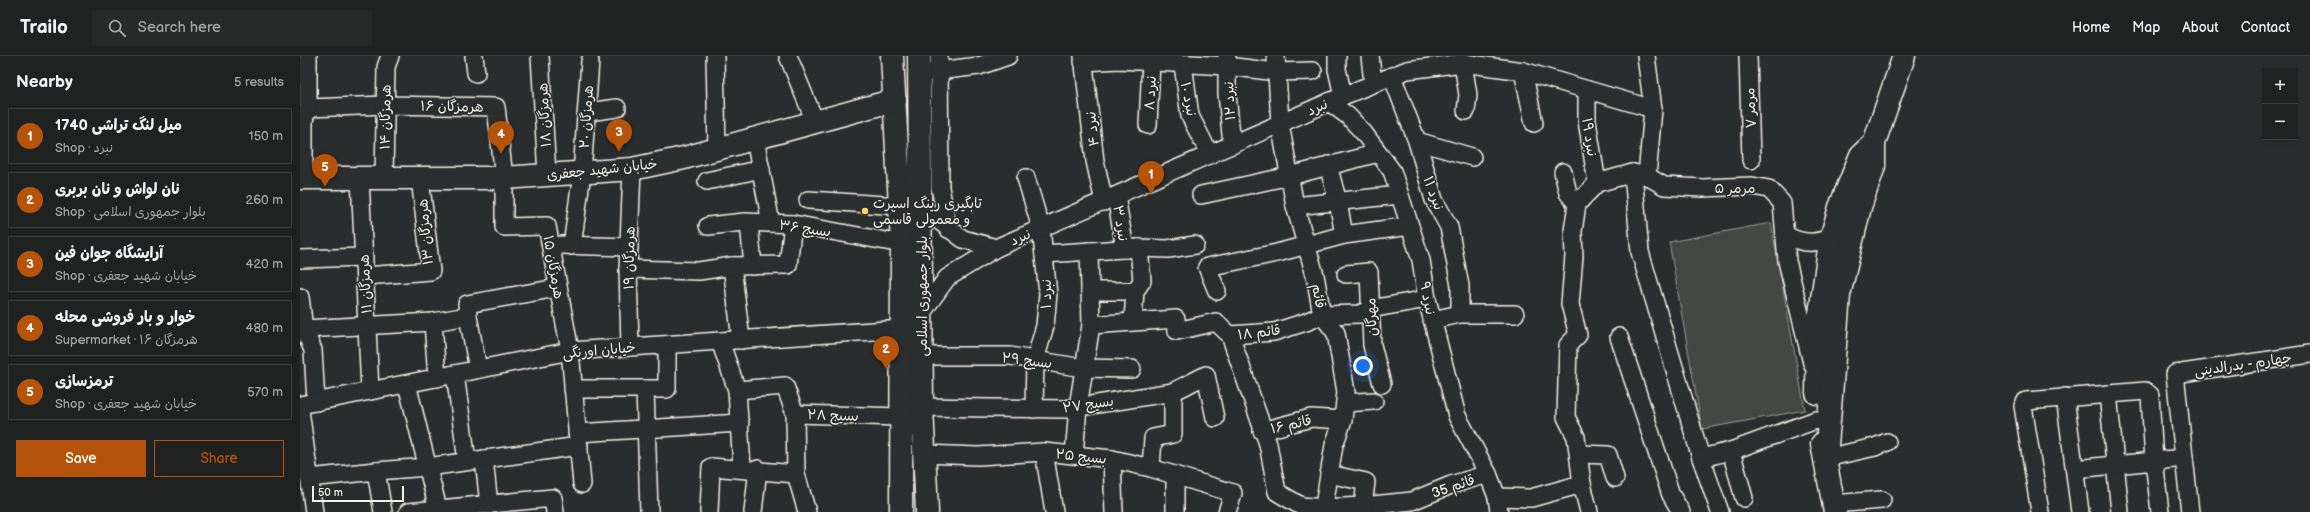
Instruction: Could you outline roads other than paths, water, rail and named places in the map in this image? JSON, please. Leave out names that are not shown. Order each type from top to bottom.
[{"type":"main road","name":"بلوار جمهوری اسلامی","points":[[892,56],[896,100],[902,244],[903,329],[901,512]]},
{"type":"main road","points":[[1826,458],[1839,295],[1860,207],[1874,166],[1874,143],[1904,56]]},
{"type":"main road","name":"بلوار جمهوری اسلامی","points":[[927,512],[922,407],[921,207],[929,64]]},
{"type":"main road","name":"خیابان شهید جعفری","points":[[302,178],[504,178],[632,169],[816,124],[896,100]]},
{"type":"main road","points":[[1834,508],[1826,458],[1816,420],[1818,328],[1832,237],[1840,207],[1861,155],[1874,143]]},
{"type":"street","name":"هرمزگان ۱۴","points":[[384,178],[386,67],[390,56]]},
{"type":"street","points":[[474,56],[476,73]]},
{"type":"street","name":"هرمزگان ۱۸","points":[[540,56],[547,175]]},
{"type":"street","points":[[714,56],[717,149]]},
{"type":"street","points":[[788,56],[816,124]]},
{"type":"street","points":[[948,228],[940,188],[929,64],[979,66],[1008,56]]},
{"type":"street","points":[[1336,99],[1337,56]]},
{"type":"street","points":[[1370,56],[1373,83]]},
{"type":"street","points":[[1646,56],[1653,109],[1640,175],[1640,252],[1701,458],[1720,512]]},
{"type":"street","name":"مرمر ۷","points":[[1748,56],[1751,160]]},
{"type":"street","points":[[1083,59],[1151,62],[1227,61],[1276,64],[1313,71]]},
{"type":"street","name":"نبرد ۴","points":[[1083,59],[1092,119],[1095,161],[1110,199]]},
{"type":"street","name":"هرمزگان ۲۰","points":[[572,246],[582,173],[588,112],[590,61]]},
{"type":"street","name":"نبرد ۱۰","points":[[1174,61],[1190,116],[1210,155]]},
{"type":"street","name":"نبرد ۱۲","points":[[1227,61],[1227,94],[1232,145]]},
{"type":"street","name":"نبرد ۸","points":[[1148,125],[1151,62]]},
{"type":"street","name":"نبرد","points":[[921,314],[947,278],[996,248],[1373,83],[1429,62],[1463,63],[1523,71],[1653,109]]},
{"type":"street","points":[[1463,63],[1468,95],[1466,111]]},
{"type":"street","points":[[302,178],[304,120],[308,108],[305,64]]},
{"type":"street","name":"قائم","points":[[1276,64],[1280,124],[1295,206],[1315,275],[1322,315],[1336,333],[1346,392],[1343,420],[1334,445],[1323,510]]},
{"type":"street","points":[[1523,71],[1534,123]]},
{"type":"street","name":"نبرد ۱۱","points":[[1392,76],[1417,141],[1434,200],[1449,227],[1460,286],[1460,314]]},
{"type":"street","name":"نبرد ۱۹","points":[[1587,90],[1586,121],[1597,183]]},
{"type":"street","name":"نبرد ۹","points":[[1336,99],[1392,171],[1421,260],[1427,299],[1457,416],[1488,474],[1498,504]]},
{"type":"street","points":[[308,108],[385,105]]},
{"type":"street","name":"هرمزگان ۱۶","points":[[385,105],[496,107],[504,178]]},
{"type":"street","points":[[588,112],[617,108]]},
{"type":"street","points":[[755,139],[772,223]]},
{"type":"street","points":[[1417,141],[1472,157]]},
{"type":"street","points":[[1201,195],[1290,176],[1378,153]]},
{"type":"street","points":[[1328,165],[1338,202],[1344,235]]},
{"type":"street","name":"هرمزگان ۱۹","points":[[630,347],[628,269],[632,169]]},
{"type":"street","points":[[707,181],[761,170]]},
{"type":"street","points":[[1563,172],[1568,193],[1577,204]]},
{"type":"street","points":[[1589,512],[1582,484],[1576,438],[1566,417],[1568,345],[1578,335],[1570,304],[1577,204],[1597,183],[1640,175]]},
{"type":"street","name":"مرمر ۵","points":[[1640,175],[1664,186],[1702,188],[1752,186],[1769,189],[1782,203],[1787,261],[1817,382]]},
{"type":"street","name":"هرمزگان ۱۱","points":[[360,178],[370,391]]},
{"type":"street","name":"هرمزگان ۱۳","points":[[364,276],[431,271],[420,178]]},
{"type":"street","name":"هرمزگان ۱۵","points":[[504,178],[504,227],[547,226],[557,288],[570,351],[582,484]]},
{"type":"street","name":"نبرد ۱","points":[[1026,178],[1042,228],[1048,294],[1045,326],[1035,360],[1034,409]]},
{"type":"street","points":[[1295,206],[1399,195]]},
{"type":"street","name":"نبرد ۳","points":[[1110,199],[1132,248],[1142,281],[1135,291],[1133,321]]},
{"type":"street","points":[[808,200],[900,206]]},
{"type":"street","points":[[921,207],[963,239],[996,248]]},
{"type":"street","points":[[749,223],[753,266]]},
{"type":"street","name":"بسیج ۳۶","points":[[708,226],[749,223],[793,224],[902,244]]},
{"type":"street","points":[[628,269],[699,271],[732,266],[788,265],[793,224]]},
{"type":"street","points":[[1218,291],[1207,267],[1307,245],[1344,235],[1410,226]]},
{"type":"street","points":[[1784,234],[1796,240],[1809,243],[1832,237]]},
{"type":"street","points":[[549,244],[572,246],[629,246]]},
{"type":"street","points":[[1044,254],[1132,248],[1168,249],[1195,245]]},
{"type":"street","points":[[1074,455],[1083,368],[1091,325],[1089,251]]},
{"type":"street","points":[[300,259],[364,257]]},
{"type":"street","points":[[732,266],[741,340]]},
{"type":"street","name":"مهرگان","points":[[1346,274],[1369,272],[1372,345],[1382,384]]},
{"type":"street","points":[[478,369],[467,304],[557,288]]},
{"type":"street","points":[[1090,291],[1135,291]]},
{"type":"street","points":[[1322,315],[1360,314],[1370,309],[1427,299]]},
{"type":"street","points":[[300,304],[304,329],[313,350],[308,404]]},
{"type":"street","points":[[1432,320],[1460,314],[1515,314]]},
{"type":"street","name":"قائم ۱۸","points":[[1133,321],[1176,319],[1177,331],[1216,322],[1230,335],[1274,332],[1306,322],[1322,315]]},
{"type":"street","points":[[304,329],[433,322],[468,316]]},
{"type":"street","points":[[1091,325],[1133,321]]},
{"type":"street","points":[[433,322],[437,378]]},
{"type":"street","name":"خیابان اورنگی","points":[[308,404],[570,351],[903,329]]},
{"type":"street","points":[[1230,335],[1262,431],[1268,444],[1277,492],[1301,506],[1323,510]]},
{"type":"street","points":[[1619,337],[1671,495],[1681,512]]},
{"type":"street","points":[[720,341],[737,390],[740,423],[750,469],[753,512]]},
{"type":"street","points":[[573,389],[667,389],[667,345]]},
{"type":"street","name":"چهارم - بدرالدینی","points":[[2184,458],[2175,374],[2310,354]]},
{"type":"street","name":"بسیج ۲۹","points":[[922,356],[1010,356],[1083,368],[1132,369]]},
{"type":"street","points":[[455,374],[467,461]]},
{"type":"street","name":"بسیج ۲۷","points":[[922,407],[1034,409],[1100,405],[1131,397],[1173,392],[1206,375],[1215,418]]},
{"type":"street","points":[[407,384],[438,509]]},
{"type":"street","name":"بسیج ۲۸","points":[[737,390],[785,386],[795,414],[901,417]]},
{"type":"street","points":[[645,389],[649,512]]},
{"type":"street","points":[[2040,512],[2023,406],[2026,401],[2145,391],[2150,395],[2154,461],[2160,512]]},
{"type":"street","points":[[1151,468],[1152,438],[1173,434],[1173,392]]},
{"type":"street","points":[[2108,394],[2120,512]]},
{"type":"street","points":[[2065,397],[2080,512]]},
{"type":"street","points":[[1345,403],[1374,401]]},
{"type":"street","points":[[300,410],[309,478],[309,508]]},
{"type":"street","points":[[795,414],[796,474],[807,512]]},
{"type":"street","name":"قائم ۱۶","points":[[1262,431],[1311,418],[1343,420]]},
{"type":"street","points":[[1701,458],[1731,451],[1816,420]]},
{"type":"street","points":[[309,478],[428,467],[484,459],[578,440],[646,429],[740,423]]},
{"type":"street","points":[[1826,458],[1875,447],[1887,442]]},
{"type":"street","points":[[1731,451],[1744,498]]},
{"type":"street","points":[[1044,452],[1054,512]]},
{"type":"street","name":"بسیج ۲۵","points":[[924,454],[978,456],[1044,452],[1112,459],[1151,468],[1232,492],[1227,512]]},
{"type":"street","points":[[1579,454],[1608,455],[1616,478]]},
{"type":"street","points":[[2074,469],[2184,458],[2190,512]]},
{"type":"street","points":[[484,459],[489,505]]},
{"type":"street","points":[[1112,459],[1114,512]]},
{"type":"street","points":[[709,512],[711,467],[750,469],[796,474]]},
{"type":"street","points":[[376,471],[383,512]]},
{"type":"street","points":[[1329,474],[1366,482],[1363,506]]},
{"type":"street","name":"قائم 35","points":[[1323,510],[1363,506],[1412,507],[1451,485],[1488,474]]},
{"type":"street","points":[[1175,476],[1175,512]]},
{"type":"street","points":[[1498,504],[1531,498],[1582,484]]},
{"type":"street","points":[[410,512],[438,509],[466,510],[489,505],[553,498],[555,512]]},
{"type":"street","points":[[1834,508],[1882,500]]},
{"type":"place","name":"آرایشگاه جوان فین","points":[[619,152]]},
{"type":"place","name":"خوار و بار فروشی محله","points":[[501,154]]},
{"type":"place","name":"ترمزسازی","points":[[325,187]]},
{"type":"place","name":"میل لنگ تراشی 1740","points":[[1151,194]]},
{"type":"place","name":"تابگیری رینگ اسپرت و معمولی قاسمی","points":[[865,211]]},
{"type":"place","name":"نان لواش و نان بربری","points":[[886,369]]}]
